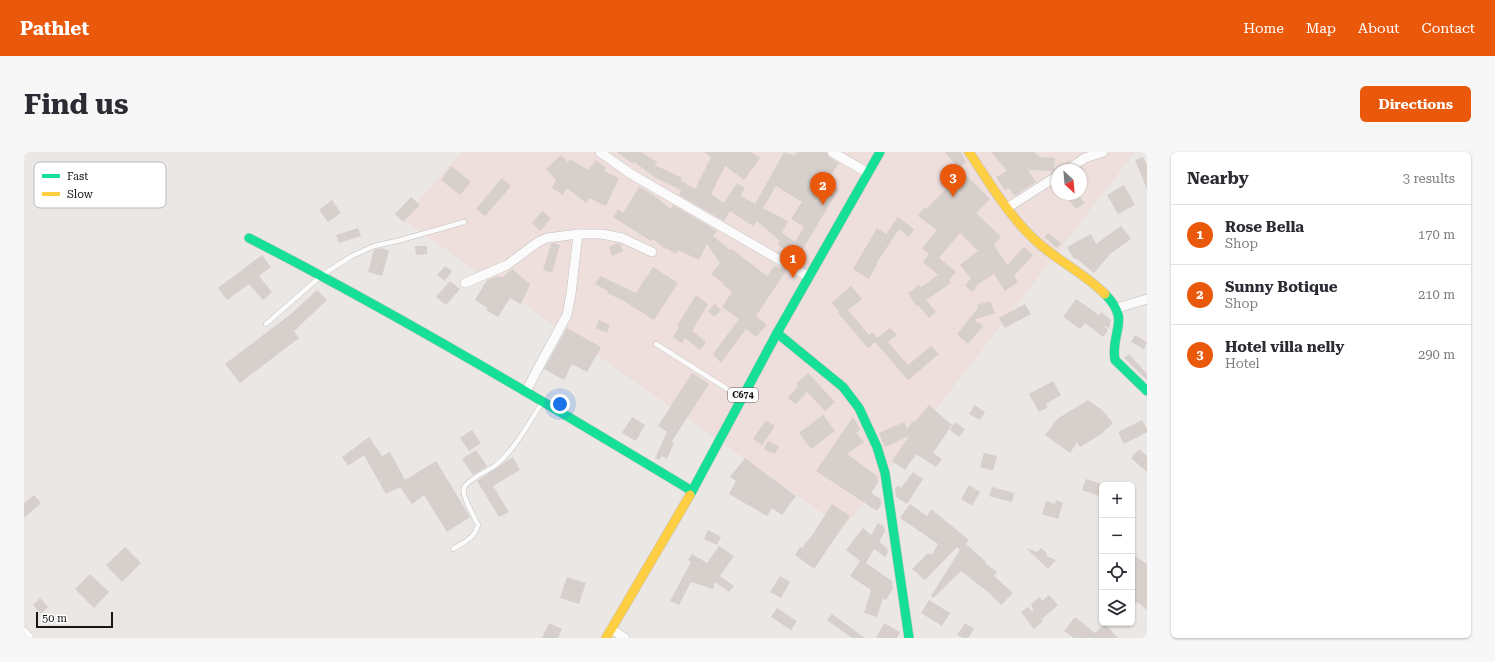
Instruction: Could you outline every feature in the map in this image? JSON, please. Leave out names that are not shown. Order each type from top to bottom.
[{"type":"street","points":[[600,152],[631,174],[809,277]]},
{"type":"street","points":[[832,152],[868,172]]},
{"type":"street","name":"C674","points":[[606,638],[692,491],[777,333],[880,152]]},
{"type":"street","points":[[969,152],[1007,208],[1036,241],[1097,287],[1117,308],[1120,318],[1113,354],[1115,360],[1147,391]]},
{"type":"street","points":[[1076,164],[1085,158],[1103,152]]},
{"type":"street","points":[[1007,208],[1051,180]]},
{"type":"street","points":[[526,392],[567,315],[578,234]]},
{"type":"street","points":[[465,283],[508,265],[538,242],[547,238],[578,234],[602,234],[622,238],[652,252]]},
{"type":"street","points":[[249,238],[322,275],[542,401],[692,491]]},
{"type":"street","points":[[1117,308],[1147,299]]},
{"type":"street","points":[[777,333],[843,387],[859,408],[870,430],[885,474],[909,638]]},
{"type":"street","points":[[611,629],[625,638]]},
{"type":"street","points":[[24,632],[29,638]]},
{"type":"lane","points":[[266,324],[322,275],[352,256],[374,246],[398,241],[464,222]]},
{"type":"lane","points":[[656,344],[742,398]]},
{"type":"lane","points":[[453,549],[471,538],[476,532],[478,525],[466,500],[463,492],[464,489],[474,479],[496,465],[510,450],[542,401]]},
{"type":"shaded area","points":[[462,152],[1135,152],[844,528],[402,219]]},
{"type":"building","points":[[617,152],[641,152],[657,162],[655,165],[682,178],[681,181],[695,189],[711,157],[704,152],[751,152],[760,158],[744,180],[725,166],[711,194],[724,203],[737,183],[745,188],[740,196],[755,204],[784,152],[794,156],[797,152],[826,152],[829,157],[839,163],[831,175],[828,183],[839,189],[801,252],[808,256],[802,266],[786,257],[789,252],[778,245],[780,241],[757,221],[753,226],[730,211],[724,221],[679,195],[681,190],[656,178],[634,162],[633,164]],"holes":[[[776,186],[802,202],[791,219],[804,227],[795,242],[782,233],[788,221],[763,208]]]},
{"type":"building","points":[[945,152],[961,152],[966,162],[958,168]]},
{"type":"building","points":[[991,152],[1034,152],[1040,157],[1055,158],[1055,164],[1051,164],[1051,171],[1028,170],[1036,182],[1014,196],[1009,188],[1005,190],[996,177],[1007,171]]},
{"type":"building","points":[[561,155],[568,162],[570,159],[588,170],[596,160],[606,168],[604,171],[619,178],[606,206],[589,198],[586,203],[567,188],[563,195],[552,188],[556,180],[546,169]]},
{"type":"building","points":[[1143,157],[1147,165],[1147,189],[1135,160]]},
{"type":"building","points":[[451,166],[471,182],[460,195],[441,180]]},
{"type":"building","points":[[963,172],[990,199],[976,213],[1001,237],[994,245],[1007,265],[1024,247],[1033,255],[1014,276],[1018,282],[1005,291],[994,274],[978,284],[973,292],[965,286],[971,278],[960,265],[978,251],[960,233],[939,258],[956,272],[949,280],[951,283],[926,300],[936,312],[929,318],[918,305],[916,306],[908,293],[919,285],[921,287],[938,275],[923,262],[929,254],[922,248],[937,230],[918,216],[924,207],[926,209]]},
{"type":"building","points":[[502,178],[511,186],[485,216],[476,209]]},
{"type":"building","points":[[1124,185],[1135,205],[1118,214],[1107,195]]},
{"type":"building","points":[[639,187],[652,194],[671,209],[673,205],[717,231],[713,236],[767,276],[774,266],[786,271],[756,316],[767,325],[756,337],[746,329],[721,363],[713,354],[739,319],[722,307],[732,292],[711,274],[720,263],[707,244],[699,260],[678,250],[676,254],[666,248],[665,249],[653,239],[651,241],[613,217],[618,209],[623,213]]},
{"type":"building","points":[[411,197],[420,205],[403,222],[395,214]]},
{"type":"building","points":[[332,200],[341,213],[328,222],[319,210]]},
{"type":"building","points":[[1069,200],[1083,200],[1085,203],[1076,209]]},
{"type":"building","points":[[542,211],[551,218],[540,231],[532,223]]},
{"type":"building","points":[[898,217],[914,229],[909,237],[899,229],[876,264],[869,279],[853,269],[877,228],[886,234]]},
{"type":"building","points":[[1121,226],[1131,239],[1110,254],[1094,273],[1076,258],[1074,259],[1067,247],[1091,234],[1096,244]]},
{"type":"building","points":[[358,228],[361,236],[339,243],[336,235]]},
{"type":"building","points":[[1048,233],[1061,243],[1057,248],[1044,237]]},
{"type":"building","points":[[554,243],[560,245],[552,273],[543,270],[551,244]]},
{"type":"building","points":[[618,243],[623,251],[612,256],[609,247]]},
{"type":"building","points":[[415,246],[427,246],[427,254],[416,255]]},
{"type":"building","points":[[381,248],[389,251],[382,276],[368,272],[374,250]]},
{"type":"building","points":[[262,255],[271,267],[259,276],[272,292],[263,300],[249,284],[227,300],[218,288]]},
{"type":"building","points":[[445,266],[452,271],[445,281],[437,275]]},
{"type":"building","points":[[653,267],[678,283],[654,320],[624,301],[607,293],[608,291],[595,284],[600,276],[636,293]]},
{"type":"building","points":[[512,269],[530,284],[521,304],[510,298],[498,317],[486,310],[488,308],[475,300],[487,280],[498,276],[502,278]]},
{"type":"building","points":[[450,281],[460,289],[446,305],[436,297]]},
{"type":"building","points":[[851,286],[862,299],[848,310],[869,335],[872,332],[877,338],[890,328],[897,335],[888,342],[908,365],[931,346],[939,354],[908,380],[875,342],[868,348],[838,313],[839,312],[832,303]]},
{"type":"building","points":[[317,290],[327,300],[294,331],[299,338],[240,383],[225,364],[291,314]]},
{"type":"building","points":[[696,295],[708,304],[692,331],[706,342],[700,350],[685,338],[682,343],[673,337],[679,327],[677,326]]},
{"type":"building","points":[[1076,299],[1099,315],[1101,312],[1111,320],[1109,328],[1103,325],[1108,330],[1103,337],[1085,323],[1080,329],[1063,317]]},
{"type":"building","points":[[990,301],[995,313],[974,320],[983,326],[968,344],[957,334],[978,308],[977,305]]},
{"type":"building","points":[[715,304],[721,310],[714,317],[708,311]]},
{"type":"building","points":[[1025,304],[1031,314],[1005,328],[999,318]]},
{"type":"building","points":[[599,320],[610,325],[607,333],[596,328]]},
{"type":"building","points":[[567,328],[601,347],[587,372],[572,364],[564,380],[544,369]]},
{"type":"building","points":[[1135,335],[1147,342],[1144,349],[1131,342]]},
{"type":"building","points":[[1129,354],[1147,374],[1147,380],[1124,358]]},
{"type":"building","points":[[692,373],[709,384],[672,441],[674,443],[667,459],[662,456],[659,460],[655,458],[667,432],[658,426]]},
{"type":"building","points":[[808,373],[835,402],[825,411],[807,392],[796,404],[788,398],[798,386],[796,384]]},
{"type":"building","points":[[1053,381],[1061,395],[1046,404],[1048,407],[1039,412],[1029,394]]},
{"type":"building","points":[[1088,400],[1102,410],[1113,423],[1100,435],[1080,447],[1077,442],[1070,453],[1045,435],[1057,419]]},
{"type":"building","points":[[929,405],[952,425],[933,453],[942,459],[936,467],[916,454],[905,470],[892,461],[909,436],[885,447],[879,433],[904,422],[907,429]]},
{"type":"building","points":[[975,405],[985,412],[980,420],[969,414]]},
{"type":"building","points":[[823,415],[835,431],[811,449],[799,433]]},
{"type":"building","points":[[632,417],[645,425],[636,441],[622,433]]},
{"type":"building","points":[[853,417],[860,429],[856,433],[864,442],[847,454],[877,476],[878,482],[871,493],[881,499],[881,505],[877,511],[816,471]]},
{"type":"building","points":[[766,420],[775,426],[762,445],[753,439]]},
{"type":"building","points":[[1142,420],[1147,432],[1124,444],[1118,432]]},
{"type":"building","points":[[955,422],[965,429],[959,437],[950,430]]},
{"type":"building","points":[[472,430],[481,443],[469,451],[460,438]]},
{"type":"building","points":[[369,437],[382,456],[390,452],[405,480],[436,461],[470,517],[447,532],[424,495],[412,504],[400,487],[386,494],[364,455],[348,466],[342,457]]},
{"type":"building","points":[[768,441],[779,446],[775,454],[764,449]]},
{"type":"building","points":[[1139,449],[1147,456],[1147,472],[1131,458]]},
{"type":"building","points":[[476,450],[487,466],[473,475],[462,459]]},
{"type":"building","points":[[984,453],[997,456],[993,471],[980,467]]},
{"type":"building","points":[[513,457],[520,470],[493,486],[509,512],[499,517],[477,481]]},
{"type":"building","points":[[745,458],[796,496],[782,515],[772,508],[767,516],[729,494],[736,481],[730,477]]},
{"type":"building","points":[[913,472],[923,479],[907,504],[896,497],[895,488],[898,486],[901,488]]},
{"type":"building","points":[[1086,479],[1099,483],[1099,496],[1082,490]]},
{"type":"building","points":[[969,485],[980,492],[972,506],[961,499]]},
{"type":"building","points":[[992,487],[1014,493],[1012,502],[989,496]]},
{"type":"building","points":[[34,495],[41,503],[24,518],[24,503]]},
{"type":"building","points":[[1056,500],[1063,503],[1058,519],[1042,514],[1046,501],[1055,504]]},
{"type":"building","points":[[832,504],[850,516],[814,569],[795,555],[800,547],[802,548],[813,534]]},
{"type":"building","points":[[910,504],[927,516],[931,509],[969,540],[966,544],[986,562],[985,563],[997,572],[994,576],[1013,593],[1001,605],[988,592],[961,571],[933,598],[931,596],[960,550],[957,547],[925,580],[912,569],[928,553],[932,555],[938,544],[900,518]]},
{"type":"building","points":[[878,523],[884,526],[885,531],[879,542],[887,548],[888,552],[885,557],[874,549],[866,563],[892,581],[893,589],[886,600],[883,598],[877,617],[864,613],[871,590],[850,576],[860,561],[846,550],[863,528],[871,535]]},
{"type":"building","points":[[708,530],[721,537],[717,545],[704,539]]},
{"type":"building","points":[[719,546],[734,556],[720,576],[734,586],[729,592],[715,582],[713,589],[691,582],[679,605],[670,601],[691,562],[688,560],[692,554],[707,563]]},
{"type":"building","points":[[125,547],[141,563],[122,582],[106,565]]},
{"type":"building","points":[[1026,548],[1037,552],[1041,548],[1047,553],[1046,556],[1056,560],[1048,569]]},
{"type":"building","points":[[1135,556],[1147,564],[1147,610],[1138,602],[1135,604]]},
{"type":"building","points":[[90,574],[109,592],[94,608],[75,589]]},
{"type":"building","points":[[780,576],[790,582],[781,598],[770,592]]},
{"type":"building","points":[[567,577],[586,583],[579,604],[560,598]]},
{"type":"building","points":[[1049,595],[1058,605],[1041,620],[1043,621],[1034,629],[1021,612],[1028,607],[1034,613],[1031,604],[1040,597],[1042,601]]},
{"type":"building","points":[[40,598],[48,607],[41,614],[33,605]]},
{"type":"building","points":[[929,600],[950,613],[942,626],[921,613]]},
{"type":"building","points":[[777,608],[797,621],[791,630],[771,617]]},
{"type":"building","points":[[832,614],[865,638],[852,638],[827,620]]},
{"type":"building","points":[[1075,617],[1095,633],[1103,626],[1107,626],[1118,638],[1074,638],[1064,631]]},
{"type":"building","points":[[549,623],[562,629],[558,638],[542,638]]},
{"type":"building","points":[[884,623],[900,632],[897,638],[876,638]]},
{"type":"building","points":[[965,623],[974,629],[968,638],[963,638],[957,635]]},
{"type":"traffic: fast","points":[[690,495],[777,333],[880,152]]},
{"type":"traffic: fast","points":[[249,238],[417,329],[692,491]]},
{"type":"traffic: fast","points":[[1105,294],[1113,304],[1119,319],[1114,350],[1115,360],[1147,391]]},
{"type":"traffic: fast","points":[[777,333],[843,387],[859,408],[877,447],[885,473],[909,638]]},
{"type":"traffic: slow","points":[[969,152],[999,198],[1025,230],[1043,247],[1097,286],[1105,294]]},
{"type":"traffic: slow","points":[[606,638],[690,495]]},
{"type":"place","name":"Hotel villa nelly","points":[[953,197]]},
{"type":"place","name":"Sunny Botique","points":[[823,205]]},
{"type":"place","name":"Rose Bella","points":[[793,278]]}]
